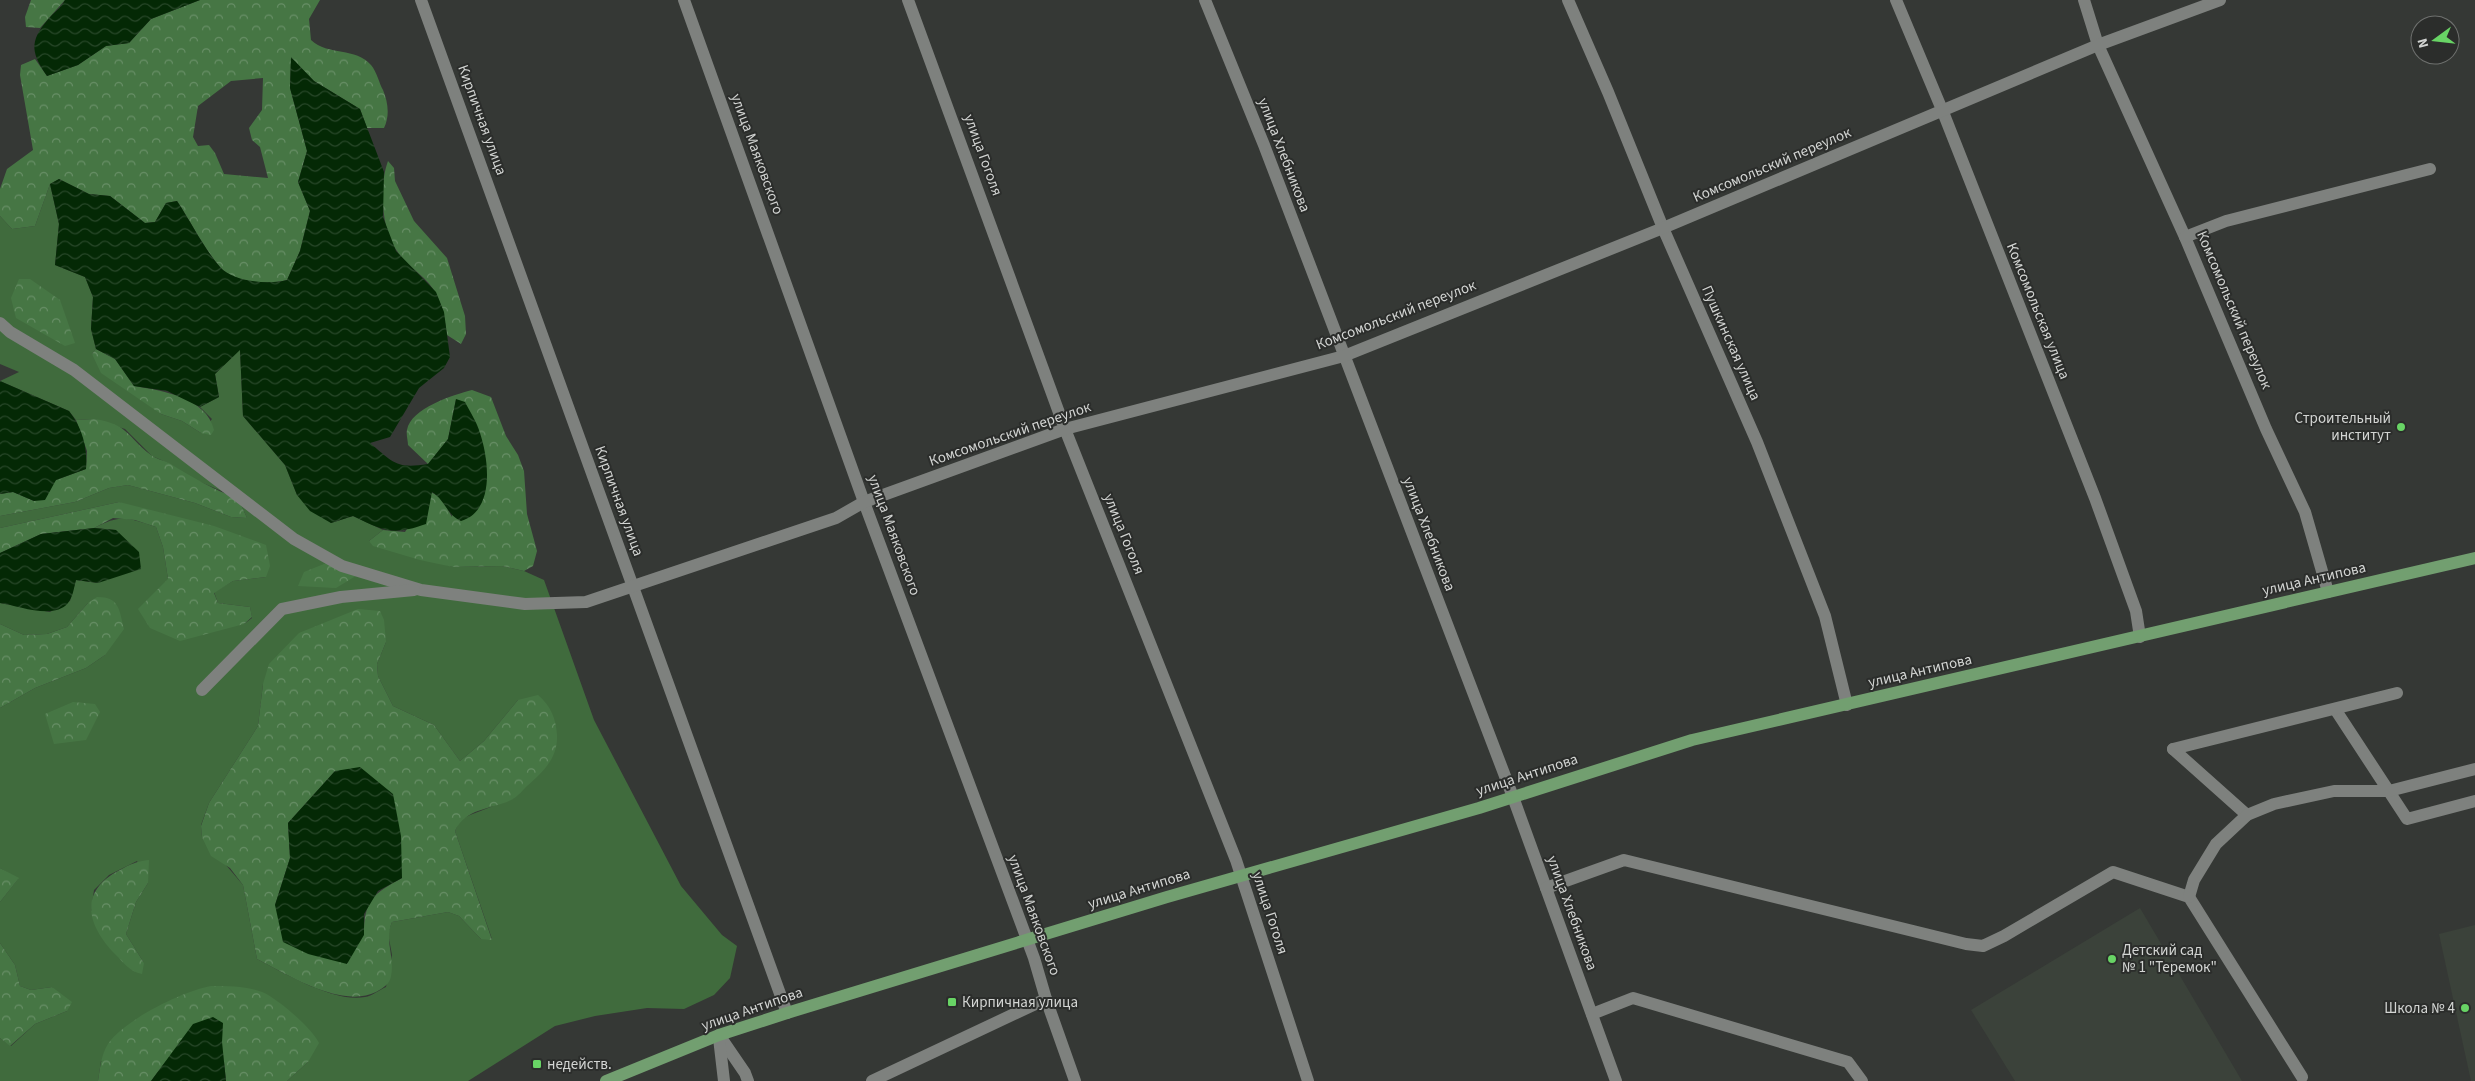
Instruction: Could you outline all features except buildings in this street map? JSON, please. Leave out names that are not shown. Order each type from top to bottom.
[{"type":"main road","name":"улица Антипова","points":[[606,1081],[719,1035],[787,1012],[1513,797],[1692,740],[2475,558]]},
{"type":"street","name":"Кирпичная улица","points":[[421,0],[787,1012]]},
{"type":"street","name":"улица Маяковского","points":[[684,0],[864,502],[1027,940],[1075,1081]]},
{"type":"street","name":"улица Гоголя","points":[[908,0],[1065,429],[1241,876],[1308,1081]]},
{"type":"street","name":"улица Хлебникова","points":[[1205,0],[1264,145],[1513,797],[1616,1081]]},
{"type":"street","name":"Пушкинская улица","points":[[1568,0],[1608,92],[1663,228],[1758,442],[1825,616],[1847,705]]},
{"type":"street","name":"Комсомольская улица","points":[[1896,0],[1943,112],[2096,498],[2133,602],[2140,637]]},
{"type":"street","name":"Комсомольский переулок","points":[[2084,0],[2098,45],[2185,237],[2266,429],[2305,512],[2328,592]]},
{"type":"street","name":"Комсомольский переулок","points":[[421,590],[525,604],[586,602],[836,518],[864,502],[1065,429],[1344,356],[1663,228],[1943,112],[2098,45],[2220,0]]},
{"type":"street","points":[[2185,237],[2226,221],[2430,169]]},
{"type":"street","points":[[0,323],[10,332],[74,370],[294,539],[342,566],[421,590]]},
{"type":"street","points":[[202,690],[282,610],[341,597],[421,590]]},
{"type":"street","points":[[2247,815],[2173,749],[2397,693]]},
{"type":"street","points":[[2334,709],[2407,819],[2475,801]]},
{"type":"street","points":[[2189,897],[2194,880],[2216,844],[2247,815],[2274,804],[2334,791],[2389,792],[2475,769]]},
{"type":"street","points":[[1546,888],[1624,860],[1966,944],[1983,946],[2004,936],[2113,872],[2189,897],[2302,1077]]},
{"type":"street","points":[[1592,1014],[1633,998],[1848,1062],[1862,1081]]},
{"type":"street","points":[[872,1081],[1046,999]]},
{"type":"street","points":[[719,1035],[724,1081]]},
{"type":"street","points":[[719,1035],[745,1073],[748,1081]]},
{"type":"shaded area","points":[[50,184],[59,224],[55,265],[85,277],[93,297],[91,329],[96,349],[92,354],[161,414],[182,421],[201,433],[212,419],[200,407],[219,397],[215,374],[240,349],[243,416],[285,465],[297,495],[331,523],[353,516],[383,530],[369,541],[453,567],[502,566],[524,571],[544,580],[594,720],[681,886],[722,935],[737,946],[730,978],[714,995],[684,1009],[647,1008],[595,1016],[555,1026],[468,1081],[287,1081],[308,1062],[101,1061],[98,1081],[0,1081],[0,1038],[11,1046],[35,1024],[67,1011],[52,987],[31,990],[20,986],[15,965],[0,943],[0,902],[18,879],[0,868],[0,708],[35,688],[86,668],[105,655],[88,603],[67,627],[47,634],[24,635],[0,624],[0,603],[50,612],[70,601],[76,580],[98,583],[116,530],[94,528],[118,519],[131,520],[156,527],[163,547],[168,579],[244,624],[252,618],[250,607],[218,603],[214,592],[233,581],[266,577],[119,502],[0,528],[0,516],[75,502],[109,488],[128,485],[195,503],[231,517],[247,518],[238,498],[191,478],[168,463],[152,456],[125,429],[94,419],[76,420],[69,411],[0,381],[19,372],[0,364],[0,216],[12,229],[35,226]],"holes":[[[386,642],[377,664],[378,676],[393,706],[434,725],[460,761],[484,741],[518,700],[514,798],[460,820],[455,831],[492,939],[481,939],[459,916],[448,912],[392,922],[388,933],[392,955],[386,987],[368,996],[353,998],[339,996],[309,986],[257,959],[243,885],[202,837],[201,825],[209,803],[258,726],[263,684]],[[137,861],[148,883],[136,902],[126,934],[144,963],[91,910],[94,890],[109,875]]]},
{"type":"shaded area","name":"Детский сад № 1 \"Теремок\"","points":[[2140,908],[2242,1081],[2015,1081],[1971,1010]]},
{"type":"shaded area","name":"Школа № 4","points":[[2475,925],[2475,1081],[2471,1081],[2439,934]]},
{"type":"green space","points":[[31,0],[65,0],[40,28],[26,27],[25,17]]},
{"type":"green space","points":[[200,0],[320,0],[309,19],[311,40],[325,48],[350,53],[365,59],[375,71],[387,104],[388,114],[384,128],[367,128],[360,109],[314,81],[291,58],[290,88],[307,151],[298,182],[310,211],[300,251],[287,280],[279,282],[252,281],[226,272],[208,251],[177,201],[166,203],[155,222],[145,223],[110,196],[89,194],[59,179],[50,184],[35,226],[12,229],[0,216],[0,189],[7,169],[33,150],[20,75],[21,65],[35,59],[47,76],[78,65],[106,46],[129,43],[151,19]],"holes":[[[263,78],[262,110],[249,128],[252,140],[260,147],[268,178],[224,174],[215,153],[209,145],[198,146],[193,137],[198,106],[231,81]]]},
{"type":"green space","points":[[388,161],[394,168],[395,181],[414,221],[447,258],[465,316],[466,334],[461,344],[447,335],[442,309],[432,288],[401,257],[392,242],[383,207],[383,182]]},
{"type":"green space","points":[[19,279],[30,279],[60,300],[75,343],[65,346],[16,318],[11,298]]},
{"type":"green space","points":[[96,349],[115,359],[134,386],[170,393],[193,403],[209,419],[214,430],[211,435],[201,433],[182,421],[161,414],[101,373],[92,354]]},
{"type":"green space","points":[[472,390],[491,397],[506,436],[518,455],[524,471],[527,514],[537,551],[533,566],[524,571],[502,566],[453,567],[420,560],[373,546],[369,541],[383,530],[405,532],[431,492],[441,498],[452,517],[456,399],[448,439],[428,464],[408,445],[407,430],[410,422],[424,409],[454,395]]},
{"type":"green space","points":[[94,419],[114,424],[127,432],[153,456],[211,487],[238,498],[247,518],[231,517],[195,503],[128,485],[109,488],[75,502],[0,516],[0,494],[13,492],[34,501],[56,480],[86,469],[87,451],[76,420]]},
{"type":"green space","points":[[119,502],[214,526],[266,545],[270,566],[266,577],[233,581],[214,593],[218,603],[250,607],[252,617],[244,624],[180,641],[150,628],[138,609],[168,579],[163,547],[156,527],[135,520],[113,518],[94,528],[41,534],[0,553],[0,528]]},
{"type":"green space","points":[[329,562],[359,574],[336,588],[298,586],[304,572]]},
{"type":"green space","points":[[97,597],[110,599],[114,602],[119,611],[124,629],[105,655],[86,668],[35,688],[0,708],[0,624],[24,635],[47,634],[67,627],[88,603]]},
{"type":"green space","points":[[358,609],[380,611],[384,620],[386,642],[377,664],[378,676],[393,706],[434,725],[460,761],[484,741],[518,700],[538,695],[549,708],[554,718],[556,729],[557,743],[555,751],[539,775],[513,799],[480,810],[466,817],[455,831],[492,940],[481,939],[459,916],[448,912],[392,922],[389,942],[392,969],[388,984],[376,992],[362,996],[347,996],[315,988],[257,959],[243,885],[230,868],[211,856],[202,837],[201,826],[209,803],[258,726],[263,684],[269,664],[299,633]],"holes":[[[335,771],[402,878],[372,899],[366,914],[364,935],[275,905],[290,858],[288,823]]]},
{"type":"green space","points":[[73,702],[95,704],[100,712],[86,740],[54,744],[45,714]]},
{"type":"green space","points":[[149,860],[148,883],[136,902],[126,934],[144,963],[142,974],[127,966],[105,943],[93,920],[91,909],[93,898],[98,888],[107,878],[131,864]]},
{"type":"green space","points":[[0,868],[19,878],[0,902]]},
{"type":"green space","points":[[0,943],[15,965],[20,986],[31,990],[52,987],[72,1002],[67,1011],[35,1024],[10,1046],[0,1038]]},
{"type":"green space","points":[[211,986],[256,990],[268,995],[285,1007],[302,1022],[319,1043],[308,1062],[287,1081],[226,1081],[222,1042],[223,1023],[193,1025],[151,1081],[98,1081],[104,1053],[108,1044],[116,1035],[140,1016],[170,1000]]},
{"type":"water","points":[[65,0],[200,0],[151,19],[129,43],[106,46],[78,65],[47,76],[37,59],[34,45],[39,31]]},
{"type":"water","points":[[291,57],[314,81],[360,109],[384,172],[383,217],[396,251],[436,292],[444,312],[450,357],[444,368],[419,388],[390,437],[370,443],[396,463],[409,466],[428,464],[448,439],[456,399],[465,402],[477,425],[483,444],[486,457],[487,483],[480,507],[472,515],[461,521],[452,515],[432,492],[426,524],[405,530],[388,530],[353,516],[331,523],[310,511],[297,495],[285,465],[243,416],[240,350],[215,374],[219,397],[200,407],[167,391],[134,386],[115,359],[96,349],[91,329],[93,297],[85,277],[55,265],[59,224],[50,184],[59,179],[89,194],[110,196],[145,223],[155,222],[166,203],[177,201],[208,251],[226,272],[252,281],[271,282],[287,280],[300,251],[310,211],[298,182],[307,151],[290,88]]},
{"type":"water","points":[[0,381],[69,411],[81,431],[86,453],[86,469],[56,480],[45,500],[34,501],[13,492],[0,494]]},
{"type":"water","points":[[94,528],[116,530],[139,552],[141,569],[98,583],[76,580],[70,601],[62,608],[54,611],[36,610],[0,603],[0,553],[41,534]]},
{"type":"water","points":[[360,767],[393,794],[401,836],[402,878],[378,891],[364,914],[364,935],[347,964],[308,954],[283,942],[275,905],[290,858],[288,823],[335,771]]},
{"type":"water","points":[[213,1017],[223,1023],[222,1042],[226,1081],[151,1081],[193,1024]]},
{"type":"place","name":"Строительный институт","points":[[2401,427]]},
{"type":"place","name":"Детский сад № 1 \"Теремок\"","points":[[2112,959]]},
{"type":"place","name":"Кирпичная улица","points":[[952,1002]]},
{"type":"place","name":"Школа № 4","points":[[2465,1008]]},
{"type":"place","name":"недейств.","points":[[537,1064]]}]
